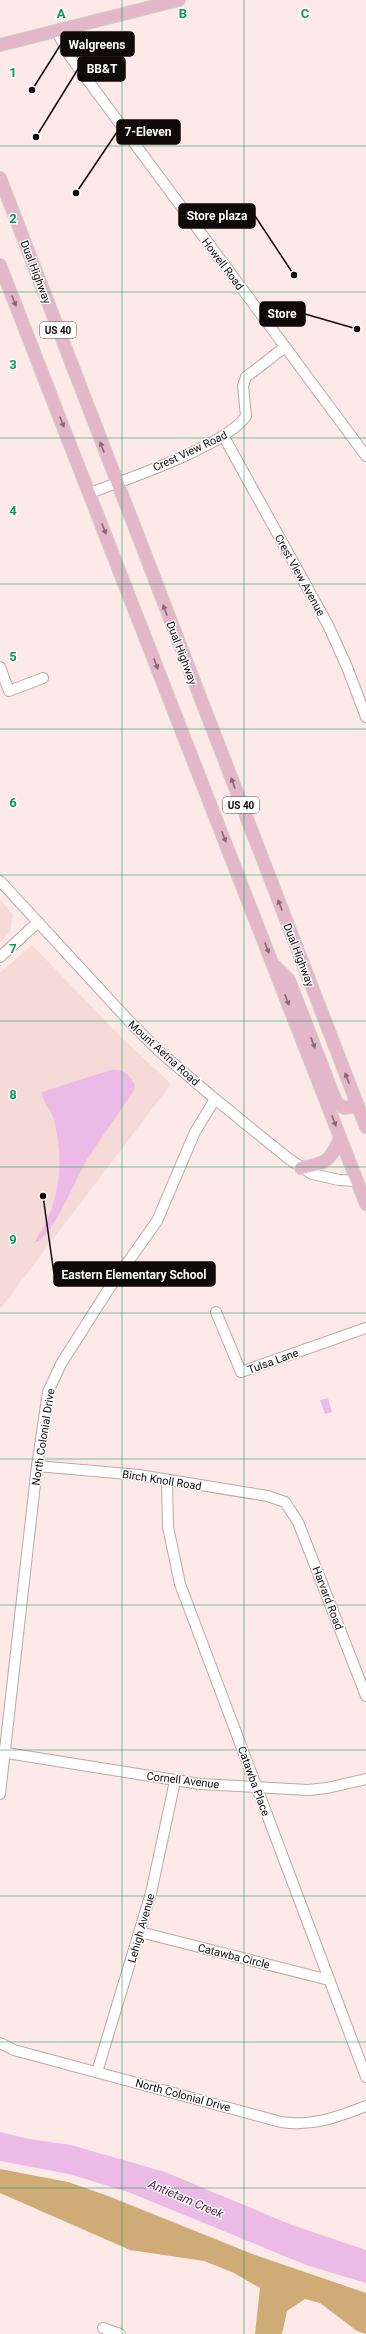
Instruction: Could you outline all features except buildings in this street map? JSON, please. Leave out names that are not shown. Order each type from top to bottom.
[{"type":"main road","points":[[0,45],[179,0]]},
{"type":"main road","name":"Dual Highway","points":[[0,178],[116,483],[362,1104],[366,1127]]},
{"type":"main road","name":"US 40","points":[[0,265],[340,1138],[361,1181],[366,1204]]},
{"type":"main road","points":[[273,964],[289,980],[336,1102],[344,1108],[362,1104]]},
{"type":"main road","points":[[301,1168],[324,1163],[329,1159],[340,1138]]},
{"type":"street","name":"Howell Road","points":[[56,30],[69,56],[366,456]]},
{"type":"street","name":"Crest View Road","points":[[90,493],[224,437],[235,429],[246,416],[243,386],[246,377],[285,347]]},
{"type":"street","name":"Crest View Avenue","points":[[224,437],[328,625],[347,666],[366,717]]},
{"type":"street","points":[[0,667],[9,691],[43,678]]},
{"type":"street","name":"Mount Aetna Road","points":[[0,881],[131,1023],[159,1051],[215,1099],[301,1168],[312,1174],[326,1178],[361,1181]]},
{"type":"street","points":[[0,957],[38,922]]},
{"type":"street","name":"North Colonial Drive","points":[[0,1794],[3,1752],[37,1466],[48,1392],[53,1378],[108,1290],[157,1221],[195,1132],[215,1099]]},
{"type":"street","name":"Tulsa Lane","points":[[216,1312],[241,1372],[366,1328]]},
{"type":"street","name":"Birch Knoll Road","points":[[37,1466],[139,1475],[268,1496],[285,1502]]},
{"type":"street","name":"Catawba Place","points":[[167,1480],[168,1527],[180,1584],[366,2077]]},
{"type":"street","name":"Harvard Road","points":[[285,1502],[298,1522],[366,1696]]},
{"type":"street","name":"Cornell Avenue","points":[[3,1752],[72,1762],[175,1781],[308,1790],[327,1788],[366,1779]]},
{"type":"street","name":"Lehigh Avenue","points":[[97,2072],[151,1893],[175,1781]]},
{"type":"street","name":"Catawba Circle","points":[[140,1932],[329,1980]]},
{"type":"street","name":"North Colonial Drive","points":[[0,2043],[14,2050],[273,2120],[299,2125],[330,2120],[366,2106]]},
{"type":"street","points":[[103,2328],[120,2334]]},
{"type":"shaded area","points":[[0,900],[13,914],[10,932],[0,942]]},
{"type":"shaded area","points":[[32,945],[119,1035],[171,1084],[0,1309],[0,973]]},
{"type":"shaded area","points":[[0,2169],[68,2182],[108,2196],[255,2255],[366,2293],[366,2334],[357,2331],[320,2303],[305,2299],[287,2311],[282,2334],[255,2334],[260,2288],[234,2273],[204,2261],[130,2250],[0,2193]]},
{"type":"water","points":[[111,1070],[123,1071],[131,1078],[135,1085],[133,1092],[88,1158],[57,1218],[42,1238],[34,1243],[43,1229],[55,1199],[59,1168],[59,1152],[54,1120],[42,1096],[42,1092]]},
{"type":"water","points":[[328,1398],[332,1412],[325,1414],[320,1400]]},
{"type":"water","name":"Antietam Creek","points":[[0,2132],[29,2139],[71,2145],[165,2172],[292,2225],[366,2250],[366,2283],[309,2266],[128,2192],[69,2174],[0,2161]]},
{"type":"place","name":"Walgreens","points":[[32,90]]},
{"type":"place","name":"BB&T","points":[[36,137]]},
{"type":"place","name":"7-Eleven","points":[[76,193]]},
{"type":"place","name":"Store plaza","points":[[294,275]]},
{"type":"place","name":"Store","points":[[357,329]]},
{"type":"place","name":"Eastern Elementary School","points":[[43,1196]]}]
